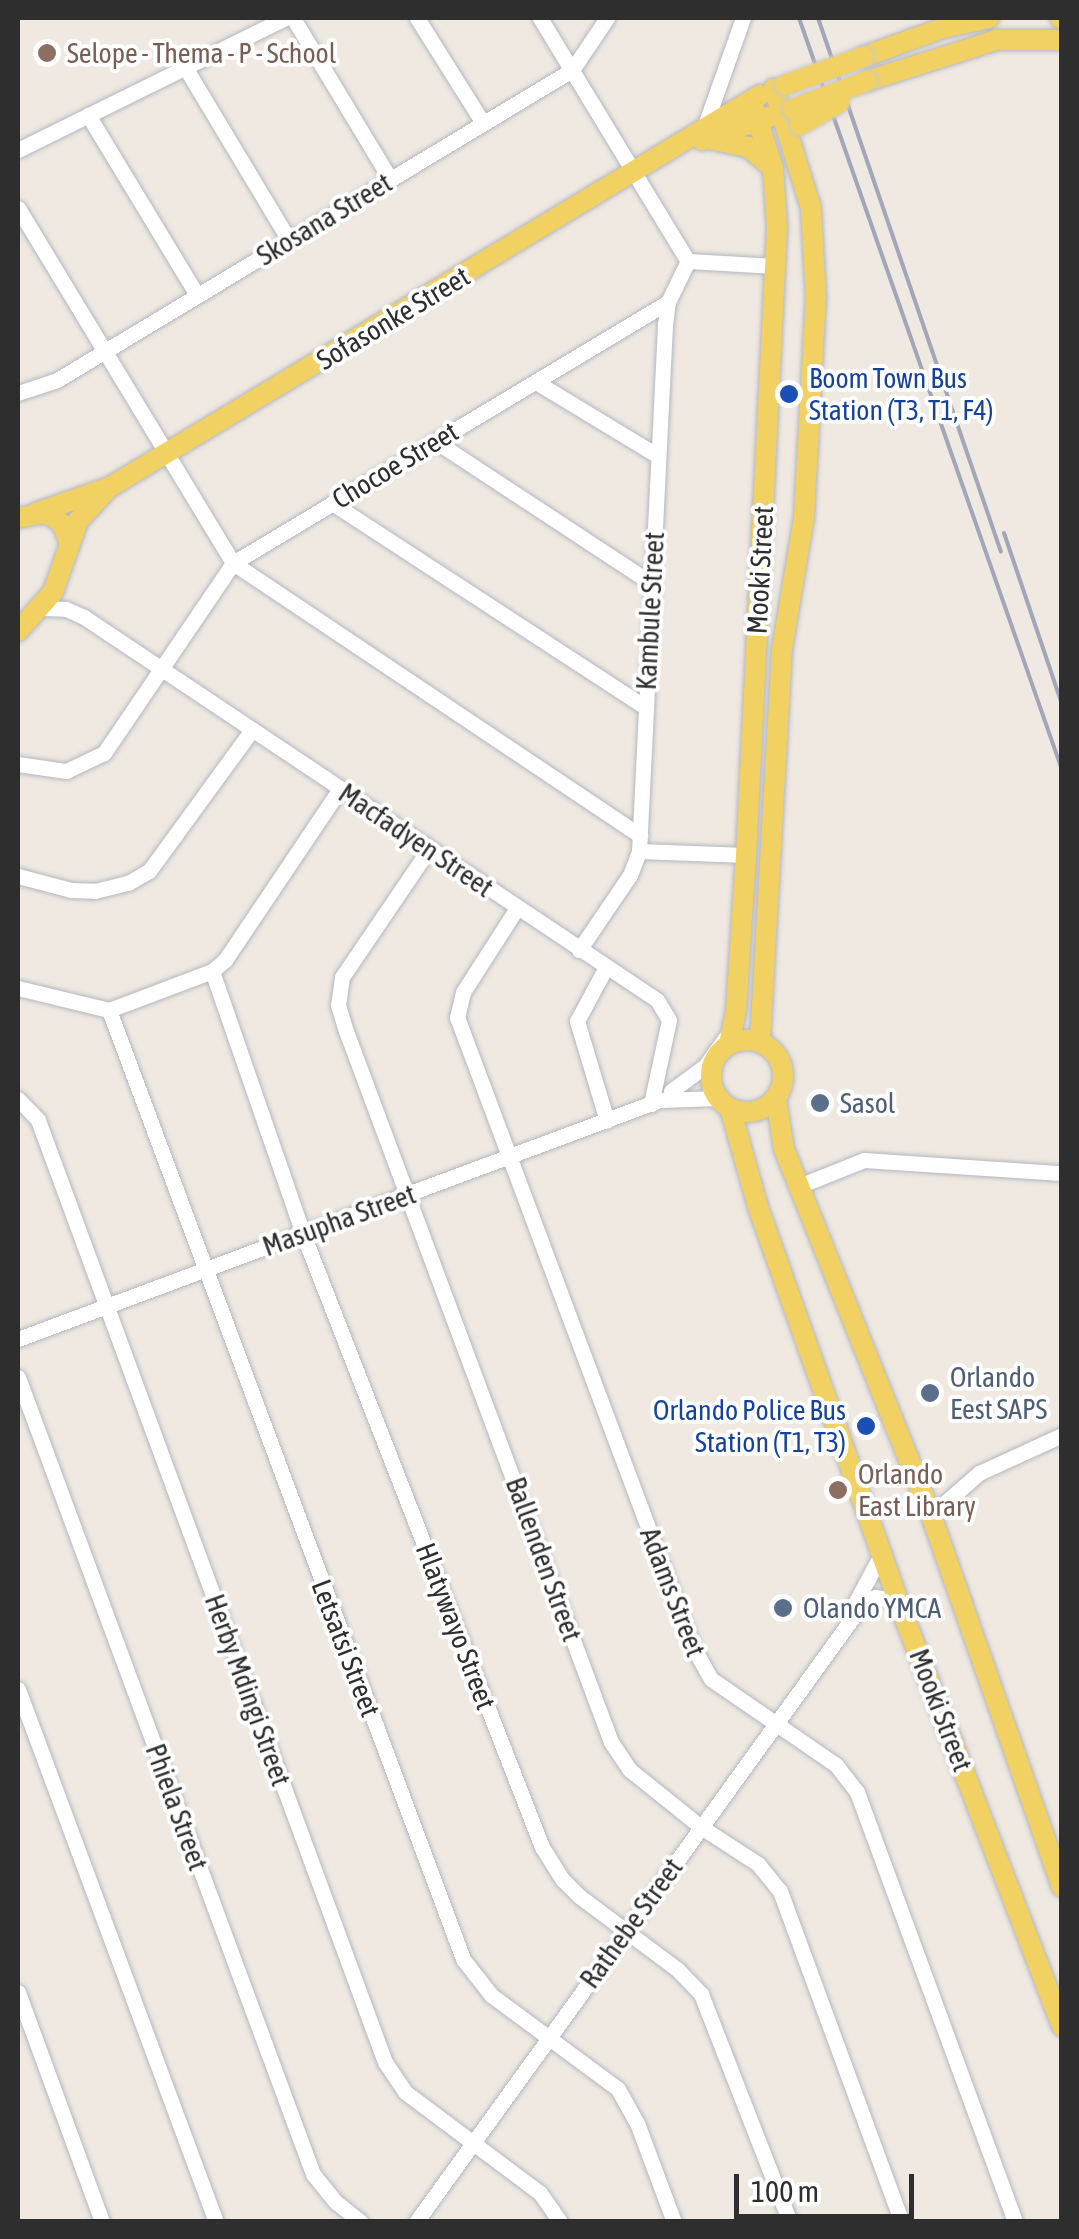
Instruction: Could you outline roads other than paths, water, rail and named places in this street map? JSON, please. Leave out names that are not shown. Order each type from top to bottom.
[{"type":"main road","name":"Sofasonke Street","points":[[27,516],[110,488],[676,148],[755,110],[779,87],[944,28],[988,18]]},
{"type":"main road","name":"Sofasonke Street","points":[[755,110],[791,120],[898,71],[996,40],[1062,40]]},
{"type":"main road","name":"Mooki Street","points":[[766,1046],[782,649],[804,517],[816,298],[816,235],[791,120],[779,87]]},
{"type":"main road","name":"Mooki Street","points":[[731,1035],[746,855],[776,266],[773,168],[755,110]]},
{"type":"main road","points":[[706,133],[748,147],[773,168]]},
{"type":"main road","name":"Sofasonke Street","points":[[18,632],[41,608],[62,572],[83,514],[110,488]]},
{"type":"main road","name":"Sofasonke Street","points":[[27,516],[54,517],[63,525],[70,544]]},
{"type":"main road","points":[[731,1035],[766,1046],[782,1067],[776,1098],[758,1110],[725,1103],[712,1071],[731,1035]]},
{"type":"main road","name":"Mooki Street","points":[[776,1098],[784,1149],[927,1506],[1062,1887]]},
{"type":"main road","name":"Mooki Street","points":[[725,1103],[898,1600],[1062,2026]]},
{"type":"street","points":[[18,150],[285,18]]},
{"type":"street","points":[[293,18],[390,180]]},
{"type":"street","points":[[417,18],[483,123]]},
{"type":"street","points":[[540,18],[688,260],[776,266]]},
{"type":"street","name":"Skosana Street","points":[[18,393],[58,380],[572,70],[607,18]]},
{"type":"street","points":[[706,133],[744,18]]},
{"type":"street","points":[[185,67],[289,240]]},
{"type":"street","points":[[88,116],[197,295]]},
{"type":"street","points":[[18,208],[232,563],[639,843],[746,855]]},
{"type":"street","name":"Kambule Street","points":[[580,950],[630,875],[639,843],[668,302],[688,260]]},
{"type":"street","name":"Chocoe Street","points":[[18,764],[66,771],[104,752],[232,563],[668,302]]},
{"type":"street","points":[[536,382],[658,456]]},
{"type":"street","points":[[435,442],[651,583]]},
{"type":"street","points":[[332,503],[646,708]]},
{"type":"street","name":"Macfadyen Street","points":[[62,572],[65,594],[84,617]]},
{"type":"street","name":"Macfadyen Street","points":[[41,608],[66,608],[84,617],[658,1000],[669,1020],[661,1098]]},
{"type":"street","points":[[18,876],[72,890],[95,891],[128,883],[150,872],[252,730]]},
{"type":"street","points":[[18,988],[109,1010],[212,971],[225,960],[340,789]]},
{"type":"street","name":"Ballenden Street","points":[[429,849],[338,986],[346,1030],[611,1742],[630,1770],[701,1827],[758,1864],[780,1891],[902,2222]]},
{"type":"street","name":"Adams Street","points":[[517,908],[463,992],[457,1018],[700,1665],[724,1691],[836,1765],[865,1807],[1016,2222]]},
{"type":"street","points":[[606,967],[577,1022],[608,1121]]},
{"type":"street","name":"Hlatywayo Street","points":[[212,971],[303,1234],[542,1847],[563,1880],[678,1969],[701,1994],[790,2222]]},
{"type":"street","name":"Letsatsi Street","points":[[109,1010],[463,1959],[491,1996],[609,2078],[629,2105],[674,2222]]},
{"type":"street","points":[[661,1098],[704,1066],[731,1035]]},
{"type":"street","name":"Masupha Street","points":[[18,1339],[608,1121],[712,1071]]},
{"type":"street","name":"Masupha Street","points":[[661,1098],[725,1103]]},
{"type":"street","name":"Herby Mdingi Street","points":[[18,1099],[38,1120],[384,2062],[405,2092],[540,2192],[560,2222]]},
{"type":"street","points":[[800,1186],[848,1163],[883,1159],[1062,1173]]},
{"type":"street","name":"Phiela Street","points":[[18,1377],[313,2174],[336,2202],[361,2222]]},
{"type":"street","points":[[927,1506],[947,1498],[1008,1457],[1062,1435]]},
{"type":"street","name":"Rathebe Street","points":[[847,1625],[882,1553]]},
{"type":"street","name":"Rathebe Street","points":[[416,2222],[847,1625],[875,1596],[898,1600]]},
{"type":"street","points":[[18,1689],[216,2222]]},
{"type":"street","points":[[18,1992],[102,2222]]},
{"type":"railway","points":[[799,18],[1062,770]]},
{"type":"railway","points":[[818,18],[1001,552]]},
{"type":"railway","points":[[1004,533],[1062,704]]},
{"type":"place","name":"Selope - Thema - P - School","points":[[47,53]]},
{"type":"place","name":"Boom Town Bus Station (T3, T1, F4)","points":[[789,394]]},
{"type":"place","name":"Sasol","points":[[820,1103]]},
{"type":"place","name":"Orlando Eest SAPS","points":[[930,1393]]},
{"type":"place","name":"Orlando Police Bus Station (T1, T3)","points":[[866,1426]]},
{"type":"place","name":"Orlando East Library","points":[[838,1490]]},
{"type":"place","name":"Olando YMCA","points":[[783,1608]]}]
